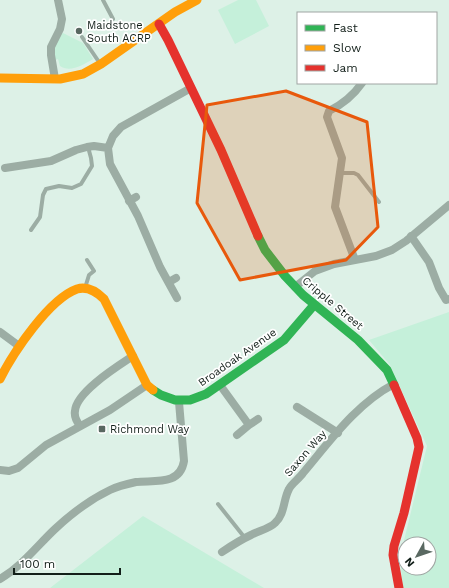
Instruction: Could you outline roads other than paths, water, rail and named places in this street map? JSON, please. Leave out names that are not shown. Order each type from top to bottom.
[{"type":"main road","points":[[0,78],[67,78],[80,76],[159,24],[184,3],[197,0]]},
{"type":"main road","name":"Cripple Street","points":[[159,24],[221,150],[256,234],[265,250],[295,287],[314,305],[358,340],[387,370],[417,438],[419,447],[404,513],[394,546],[394,560],[398,588]]},
{"type":"main road","points":[[0,379],[19,346],[45,315],[73,290],[85,288],[93,290],[104,299],[147,385],[158,394],[179,402]]},
{"type":"main road","name":"Broadoak Avenue","points":[[179,402],[198,398],[220,385],[284,340],[314,305]]},
{"type":"street","points":[[55,78],[50,55],[51,47],[60,29],[62,19],[58,0]]},
{"type":"street","points":[[355,260],[335,207],[342,158],[327,117],[329,111],[342,104],[355,93],[361,84]]},
{"type":"street","points":[[177,298],[172,280],[154,254],[133,199],[110,164],[108,148],[113,136],[121,127],[191,88]]},
{"type":"street","points":[[5,168],[19,162],[51,161],[87,146],[108,148]]},
{"type":"street","points":[[295,287],[314,271],[334,264],[376,256],[392,250],[449,205]]},
{"type":"street","points":[[411,236],[429,262],[439,288],[447,300]]},
{"type":"street","points":[[0,332],[19,346]]},
{"type":"street","points":[[80,426],[74,411],[82,397],[94,383],[133,356]]},
{"type":"street","name":"Saxon Way","points":[[222,552],[244,538],[275,523],[282,514],[289,489],[352,415],[370,400],[394,384]]},
{"type":"street","points":[[0,470],[9,471],[18,468],[46,445],[110,410],[147,385]]},
{"type":"street","points":[[220,385],[249,425]]},
{"type":"street","points":[[0,579],[20,563],[70,515],[91,500],[121,486],[164,480],[178,475],[183,468],[184,461],[179,402]]},
{"type":"street","points":[[297,407],[338,433]]},
{"type":"street","points":[[237,435],[258,419]]},
{"type":"lane","points":[[103,0],[113,19]]},
{"type":"lane","points":[[82,37],[100,64]]},
{"type":"lane","points":[[32,230],[40,216],[43,195],[46,189],[59,186],[72,188],[78,186],[84,180],[92,166],[87,146]]},
{"type":"lane","points":[[340,173],[354,173],[358,175],[379,202]]},
{"type":"lane","points":[[85,288],[89,275],[94,271],[87,260]]},
{"type":"lane","points":[[218,504],[244,538]]},
{"type":"place","name":"Maidstone South ACRP","points":[[79,31]]},
{"type":"place","name":"Richmond Way","points":[[102,429]]}]
